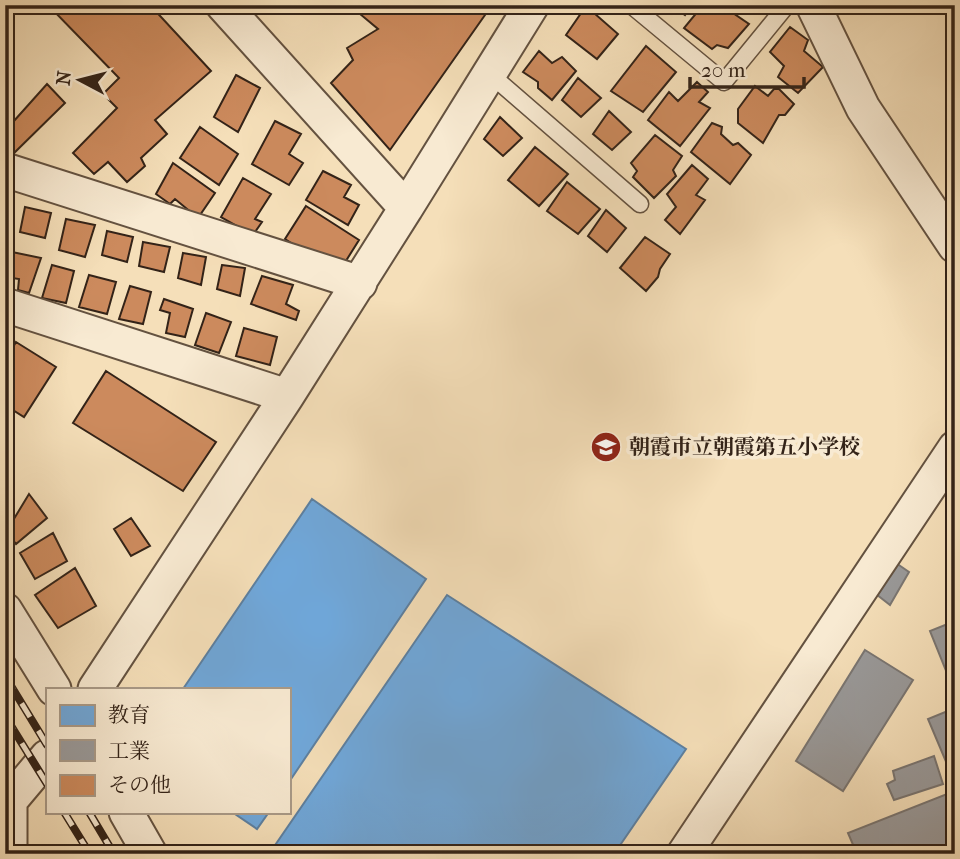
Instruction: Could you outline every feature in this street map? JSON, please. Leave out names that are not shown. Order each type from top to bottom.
[{"type":"street","points":[[223,5],[406,208]]},
{"type":"street","points":[[96,688],[287,396],[532,5]]},
{"type":"street","points":[[813,5],[863,108],[955,246]]},
{"type":"street","points":[[5,170],[359,283]]},
{"type":"street","points":[[5,306],[287,396]]},
{"type":"street","points":[[684,854],[955,448]]},
{"type":"street","points":[[5,610],[53,688]]},
{"type":"street","points":[[10,854],[8,797],[46,758]]},
{"type":"street","points":[[127,814],[149,854]]},
{"type":"lane","points":[[631,5],[724,82],[787,5]]},
{"type":"lane","points":[[490,75],[640,204]]},
{"type":"building: 教育","points":[[312,499],[426,579],[290,781],[290,688],[184,688]]},
{"type":"building: 教育","points":[[447,595],[686,749],[614,854],[269,854]]},
{"type":"building: 教育","points":[[235,814],[268,814],[257,829]]},
{"type":"building: 工業","points":[[896,563],[909,572],[890,605],[876,594]]},
{"type":"building: 工業","points":[[955,621],[955,675],[949,678],[930,631]]},
{"type":"building: 工業","points":[[865,650],[913,680],[843,791],[796,761]]},
{"type":"building: 工業","points":[[955,708],[955,783],[928,719]]},
{"type":"building: 工業","points":[[934,756],[943,784],[894,800],[887,784],[895,780],[893,771]]},
{"type":"building: 工業","points":[[947,794],[955,813],[955,854],[857,854],[848,833]]},
{"type":"building: その他","points":[[48,5],[150,5],[211,71],[155,120],[167,134],[141,158],[145,166],[127,182],[108,162],[94,174],[73,153],[117,108],[103,94],[119,78]]},
{"type":"building: その他","points":[[368,5],[492,5],[390,150],[331,83],[353,60],[347,48],[378,29],[360,14]]},
{"type":"building: その他","points":[[671,5],[692,5],[685,15]]},
{"type":"building: その他","points":[[703,5],[737,5],[739,6],[733,13],[749,24],[728,48],[717,45],[712,49],[684,28]]},
{"type":"building: その他","points":[[586,6],[618,34],[597,59],[566,35]]},
{"type":"building: その他","points":[[790,27],[808,40],[804,51],[823,67],[798,93],[778,77],[784,66],[770,52]]},
{"type":"building: その他","points":[[646,46],[676,72],[643,112],[611,91]]},
{"type":"building: その他","points":[[539,51],[552,63],[562,57],[576,71],[552,100],[538,88],[538,82],[523,72]]},
{"type":"building: その他","points":[[236,75],[260,88],[238,132],[214,117]]},
{"type":"building: その他","points":[[578,78],[601,98],[581,117],[562,100]]},
{"type":"building: その他","points":[[697,82],[708,92],[699,102],[710,108],[680,146],[648,120],[669,92],[678,101]]},
{"type":"building: その他","points":[[47,84],[65,103],[10,157],[5,152],[5,131]]},
{"type":"building: その他","points":[[755,86],[768,96],[774,89],[779,89],[794,104],[785,115],[779,115],[763,143],[738,123],[738,109]]},
{"type":"building: その他","points":[[609,111],[631,132],[612,150],[593,134]]},
{"type":"building: その他","points":[[500,117],[522,138],[503,156],[484,139]]},
{"type":"building: その他","points":[[275,121],[301,134],[289,154],[303,163],[289,185],[252,164]]},
{"type":"building: その他","points":[[712,123],[722,127],[721,134],[733,145],[738,143],[751,155],[730,184],[691,152]]},
{"type":"building: その他","points":[[200,127],[238,154],[219,185],[180,158]]},
{"type":"building: その他","points":[[655,135],[682,156],[673,170],[676,176],[654,198],[633,177],[637,171],[631,163]]},
{"type":"building: その他","points":[[535,147],[568,174],[539,206],[508,180]]},
{"type":"building: その他","points":[[173,163],[215,193],[198,218],[175,199],[170,204],[156,194]]},
{"type":"building: その他","points":[[692,165],[708,179],[696,195],[705,200],[680,234],[665,220],[676,207],[667,194]]},
{"type":"building: その他","points":[[323,171],[351,185],[344,197],[359,205],[348,225],[306,200]]},
{"type":"building: その他","points":[[243,178],[271,194],[255,219],[262,222],[253,235],[221,217]]},
{"type":"building: その他","points":[[567,182],[600,209],[578,234],[547,211]]},
{"type":"building: その他","points":[[5,203],[12,205],[6,229],[5,229]]},
{"type":"building: その他","points":[[306,206],[359,240],[344,264],[305,252],[285,239]]},
{"type":"building: その他","points":[[25,207],[51,213],[45,238],[20,232]]},
{"type":"building: その他","points":[[606,210],[626,228],[607,252],[588,236]]},
{"type":"building: その他","points":[[66,219],[95,225],[85,257],[59,250]]},
{"type":"building: その他","points":[[107,231],[133,237],[127,262],[102,255]]},
{"type":"building: その他","points":[[645,237],[670,254],[658,277],[646,291],[620,268]]},
{"type":"building: その他","points":[[143,242],[170,247],[164,272],[139,266]]},
{"type":"building: その他","points":[[12,252],[41,258],[29,293],[18,290],[19,279],[6,277]]},
{"type":"building: その他","points":[[183,253],[206,257],[201,285],[178,278]]},
{"type":"building: その他","points":[[52,265],[74,271],[66,303],[42,298]]},
{"type":"building: その他","points":[[222,265],[245,268],[240,296],[217,289]]},
{"type":"building: その他","points":[[89,275],[116,282],[107,314],[79,307]]},
{"type":"building: その他","points":[[262,276],[293,285],[286,304],[299,311],[296,320],[251,304]]},
{"type":"building: その他","points":[[130,286],[151,292],[143,324],[119,319]]},
{"type":"building: その他","points":[[164,299],[193,309],[185,337],[166,333],[170,313],[160,310]]},
{"type":"building: その他","points":[[206,313],[231,322],[219,353],[195,345]]},
{"type":"building: その他","points":[[244,328],[277,337],[270,365],[236,356]]},
{"type":"building: その他","points":[[16,342],[56,367],[24,417],[5,405],[5,361]]},
{"type":"building: その他","points":[[106,371],[216,442],[183,491],[73,423]]},
{"type":"building: その他","points":[[29,494],[47,518],[16,544],[6,532]]},
{"type":"building: その他","points":[[131,518],[150,546],[131,556],[114,529]]},
{"type":"building: その他","points":[[53,533],[67,561],[35,579],[20,553]]},
{"type":"building: その他","points":[[75,568],[96,606],[58,628],[35,595]]},
{"type":"railway","points":[[5,676],[46,743]]},
{"type":"railway","points":[[5,716],[46,782]]},
{"type":"railway","points":[[65,814],[90,854]]},
{"type":"railway","points":[[90,814],[114,854]]},
{"type":"place","name":"朝霞市立朝霞第五小学校","points":[[606,447]]}]
